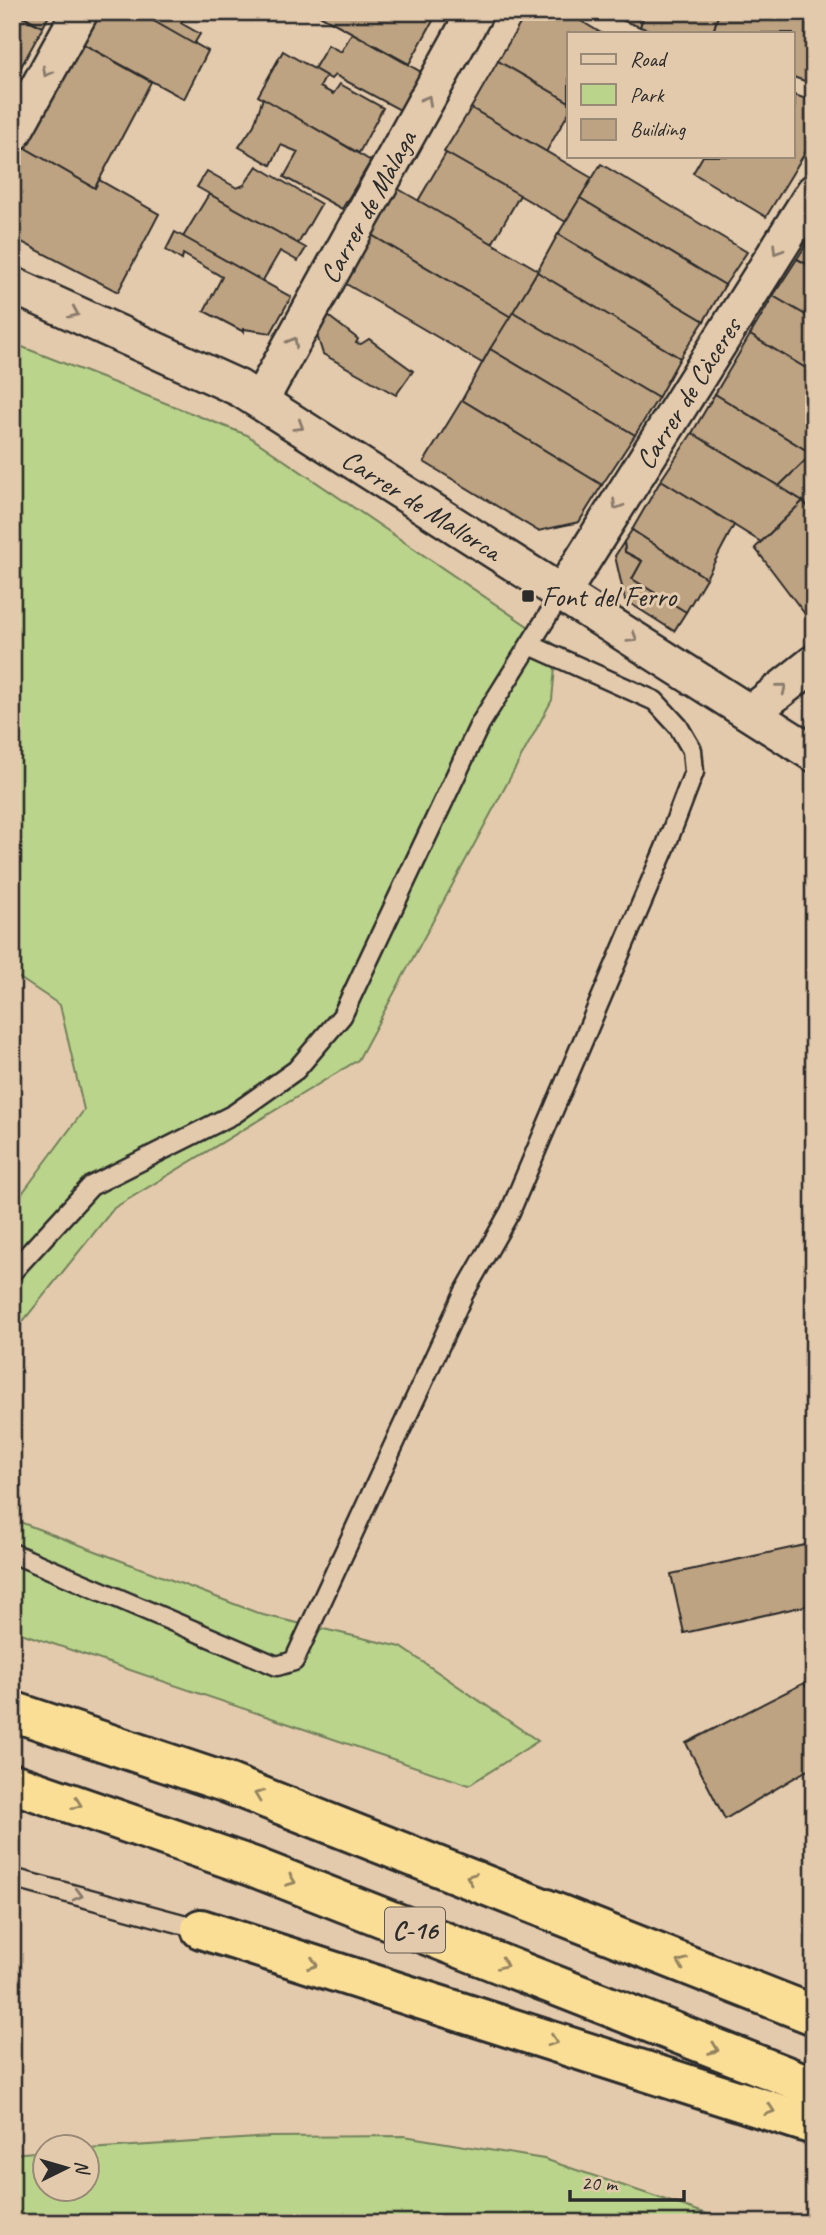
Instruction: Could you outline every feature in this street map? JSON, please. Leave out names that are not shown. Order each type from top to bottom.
[{"type":"highway","points":[[12,1699],[30,1716]]},
{"type":"highway","name":"C-16","points":[[30,1716],[316,1817],[814,2015]]},
{"type":"highway","name":"C-16","points":[[12,1783],[254,1867],[814,2087]]},
{"type":"highway","points":[[201,1929],[814,2124]]},
{"type":"street","points":[[12,135],[80,12]]},
{"type":"street","name":"Carrer de Màlaga","points":[[260,401],[475,12]]},
{"type":"street","name":"Carrer de Càceres","points":[[562,593],[814,192]]},
{"type":"street","name":"Carrer de Mallorca","points":[[12,285],[239,388],[814,754]]},
{"type":"street","points":[[751,713],[814,663]]},
{"type":"lane","points":[[12,1272],[91,1186],[233,1114],[296,1070],[342,1016],[480,724],[562,593]]},
{"type":"lane","points":[[12,1553],[277,1666],[294,1661],[464,1293],[510,1212],[665,848],[694,772],[692,750],[654,701],[530,645]]},
{"type":"lane","points":[[12,1878],[201,1929]]},
{"type":"green space","points":[[12,343],[247,435],[557,646],[552,700],[358,1060],[114,1208],[12,1335],[12,1207],[84,1110],[60,1005],[12,973]]},
{"type":"green space","points":[[12,1519],[263,1615],[401,1647],[538,1741],[469,1785],[12,1630]]},
{"type":"green space","points":[[404,2136],[544,2159],[734,2223],[12,2223],[12,2154],[32,2152],[32,2204],[102,2204],[102,2148],[270,2137]]},
{"type":"building","points":[[12,12],[43,27],[16,76],[12,73]]},
{"type":"building","points":[[17,12],[51,12],[43,27]]},
{"type":"building","points":[[90,12],[138,12],[208,51],[184,99],[74,39]]},
{"type":"building","points":[[138,12],[187,12],[181,23],[200,34],[194,44]]},
{"type":"building","points":[[314,12],[422,12],[434,19],[409,64]]},
{"type":"building","points":[[527,12],[573,12],[571,15],[599,32],[567,32],[567,101],[498,61]]},
{"type":"building","points":[[600,12],[645,12],[640,27]]},
{"type":"building","points":[[645,12],[719,12],[713,32],[656,32],[640,27]]},
{"type":"building","points":[[719,12],[814,12],[814,84],[794,77],[794,32],[713,32]]},
{"type":"building","points":[[352,33],[421,72],[400,110],[335,75],[331,79],[314,69],[328,45],[341,52]]},
{"type":"building","points":[[74,39],[151,82],[95,188],[18,144]]},
{"type":"building","points":[[283,51],[326,76],[320,87],[333,94],[340,84],[383,108],[359,153],[258,96]]},
{"type":"building","points":[[498,61],[567,101],[567,115],[546,152],[471,108]]},
{"type":"building","points":[[795,95],[814,102],[814,138],[766,217],[693,173],[702,158],[794,158]]},
{"type":"building","points":[[263,98],[371,161],[342,209],[284,177],[298,152],[281,145],[271,165],[239,147],[254,125]]},
{"type":"building","points":[[471,108],[592,178],[566,222],[444,152]]},
{"type":"building","points":[[18,144],[95,188],[99,180],[159,214],[118,292],[12,237],[12,154]]},
{"type":"building","points":[[446,153],[520,195],[492,244],[418,201]]},
{"type":"building","points":[[601,164],[747,252],[725,285],[580,198]]},
{"type":"building","points":[[257,166],[321,204],[298,244],[197,187],[207,171],[237,188],[244,185]]},
{"type":"building","points":[[395,187],[538,270],[511,317],[368,233]]},
{"type":"building","points":[[209,194],[306,248],[298,261],[280,251],[262,282],[183,237]]},
{"type":"building","points":[[580,198],[725,285],[704,321],[558,234]]},
{"type":"building","points":[[175,232],[291,297],[271,333],[244,329],[244,332],[204,311],[222,277],[183,254],[182,260],[166,250]]},
{"type":"building","points":[[814,232],[814,268],[797,259]]},
{"type":"building","points":[[368,233],[511,317],[482,363],[341,281]]},
{"type":"building","points":[[558,234],[704,321],[680,358],[537,272]]},
{"type":"building","points":[[797,259],[814,268],[814,320],[773,296]]},
{"type":"building","points":[[537,272],[680,358],[658,398],[513,312]]},
{"type":"building","points":[[773,296],[814,320],[814,373],[750,335]]},
{"type":"building","points":[[323,312],[358,339],[356,343],[361,344],[369,339],[413,371],[396,395],[323,354],[314,326]]},
{"type":"building","points":[[513,312],[658,398],[635,435],[490,349]]},
{"type":"building","points":[[750,335],[814,373],[812,454],[715,394]]},
{"type":"building","points":[[490,349],[635,435],[602,485],[462,400]]},
{"type":"building","points":[[715,394],[812,454],[779,486],[692,433]]},
{"type":"building","points":[[462,400],[602,485],[579,522],[538,531],[424,462]]},
{"type":"building","points":[[692,433],[803,501],[761,542],[661,480]]},
{"type":"building","points":[[814,452],[814,514],[803,501],[779,486]]},
{"type":"building","points":[[661,480],[734,525],[706,578],[632,530]]},
{"type":"building","points":[[803,501],[814,514],[811,622],[755,548]]},
{"type":"building","points":[[632,530],[706,578],[686,612],[632,579],[642,561],[625,552],[624,542]]},
{"type":"building","points":[[624,542],[625,552],[642,561],[632,579],[686,612],[674,631],[625,600],[615,556]]},
{"type":"building","points":[[814,1543],[814,1604],[684,1633],[671,1574]]},
{"type":"building","points":[[804,1683],[814,1699],[814,1766],[725,1819],[686,1743]]},
{"type":"place","name":"Font del Ferro","points":[[528,596]]}]
